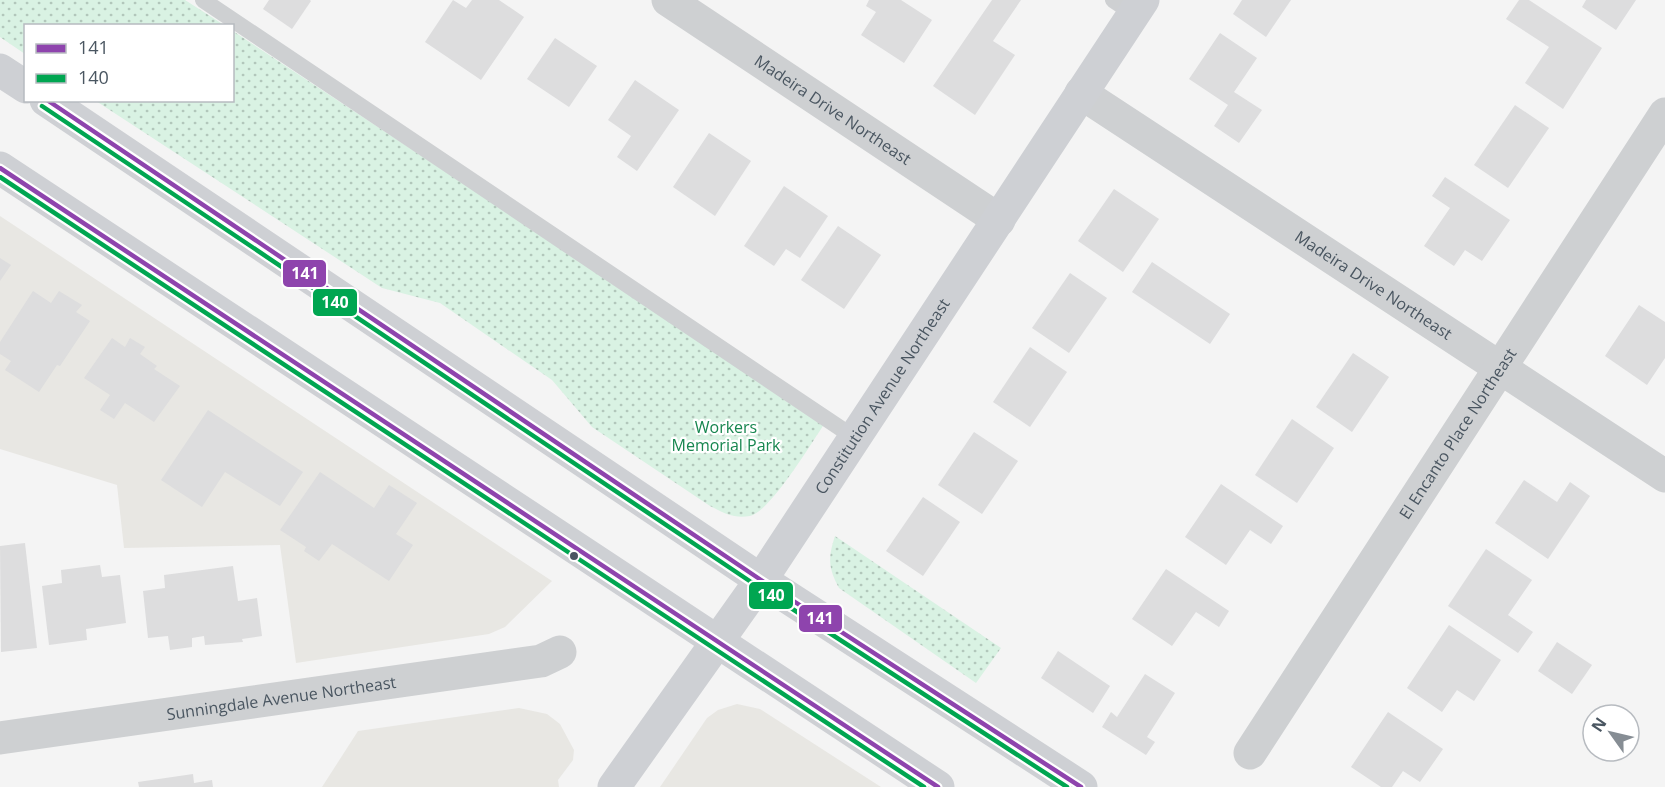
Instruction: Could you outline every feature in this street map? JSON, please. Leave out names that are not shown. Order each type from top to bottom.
[{"type":"main road","name":"Constitution Avenue Northeast","points":[[614,787],[719,643],[999,220],[1082,93],[1130,5]]},
{"type":"main road","points":[[0,70],[24,86]]},
{"type":"main road","points":[[49,102],[761,580],[1082,787]]},
{"type":"main road","points":[[0,168],[938,787]]},
{"type":"street","name":"Madeira Drive Northeast","points":[[668,0],[999,220]]},
{"type":"street","name":"Madeira Drive Northeast","points":[[1082,93],[1665,476]]},
{"type":"street","name":"El Encanto Place Northeast","points":[[1250,753],[1665,114]]},
{"type":"street","name":"Sunningdale Avenue Northeast","points":[[0,738],[541,661],[560,652]]},
{"type":"lane","points":[[203,0],[855,438]]},
{"type":"shaded area","points":[[0,216],[552,581],[505,627],[489,634],[296,663],[280,545],[124,548],[117,485],[0,449]]},
{"type":"shaded area","points":[[737,704],[760,709],[881,787],[660,787],[707,718],[718,710]]},
{"type":"shaded area","points":[[519,708],[547,714],[560,724],[574,750],[573,760],[558,780],[559,787],[322,787],[358,731]]},
{"type":"green space","points":[[0,0],[185,0],[222,24],[24,24],[24,53],[0,37]]},
{"type":"green space","name":"Workers Memorial Park","points":[[234,32],[825,423],[779,490],[758,512],[744,517],[729,515],[710,506],[592,427],[552,380],[440,303],[382,288],[98,102],[234,102]]},
{"type":"green space","points":[[835,536],[1001,648],[976,683],[839,588],[830,562]]},
{"type":"building","points":[[269,0],[311,1],[292,29],[263,9]]},
{"type":"building","points":[[453,0],[466,8],[472,0],[499,0],[524,17],[481,80],[425,42]]},
{"type":"building","points":[[869,0],[901,0],[932,20],[904,63],[861,35],[876,12],[866,6]]},
{"type":"building","points":[[992,0],[1021,0],[993,41],[1015,55],[975,115],[933,86]]},
{"type":"building","points":[[1242,0],[1291,0],[1266,37],[1233,14]]},
{"type":"building","points":[[1519,0],[1529,0],[1602,48],[1563,109],[1525,83],[1549,47],[1506,19]]},
{"type":"building","points":[[1586,0],[1636,0],[1616,30],[1582,7]]},
{"type":"building","points":[[1220,33],[1257,58],[1234,92],[1262,110],[1239,143],[1214,126],[1228,105],[1189,79]]},
{"type":"building","points":[[555,38],[597,66],[569,107],[527,79]]},
{"type":"building","points":[[635,80],[679,110],[637,171],[617,157],[631,136],[608,120]]},
{"type":"building","points":[[1515,105],[1549,128],[1508,188],[1474,165]]},
{"type":"building","points":[[709,133],[751,161],[715,216],[673,187]]},
{"type":"building","points":[[1445,177],[1510,220],[1482,261],[1465,250],[1454,266],[1424,246],[1450,208],[1432,196]]},
{"type":"building","points":[[784,186],[828,216],[800,258],[786,249],[774,266],[744,246]]},
{"type":"building","points":[[1114,189],[1159,219],[1123,272],[1078,241]]},
{"type":"building","points":[[838,226],[881,255],[844,309],[801,280]]},
{"type":"building","points":[[0,258],[11,265],[0,281]]},
{"type":"building","points":[[1152,262],[1230,314],[1210,344],[1132,292]]},
{"type":"building","points":[[1070,273],[1107,298],[1069,353],[1032,328]]},
{"type":"building","points":[[33,291],[51,303],[59,291],[82,305],[76,312],[90,321],[60,366],[57,365],[39,392],[5,370],[11,361],[0,354],[0,342]]},
{"type":"building","points":[[1639,305],[1665,322],[1665,358],[1647,385],[1605,356]]},
{"type":"building","points":[[112,338],[125,347],[130,338],[145,347],[140,354],[157,366],[154,369],[180,386],[154,422],[125,403],[114,419],[100,410],[110,395],[84,378]]},
{"type":"building","points":[[1030,347],[1067,372],[1030,427],[993,402]]},
{"type":"building","points":[[1353,353],[1389,377],[1352,432],[1316,407]]},
{"type":"building","points":[[208,410],[303,472],[280,506],[225,472],[202,507],[161,480]]},
{"type":"building","points":[[1292,419],[1334,448],[1297,503],[1255,475]]},
{"type":"building","points":[[974,432],[1018,461],[982,514],[938,485]]},
{"type":"building","points":[[320,472],[374,508],[389,485],[417,503],[396,534],[413,545],[389,581],[332,544],[319,561],[304,551],[306,547],[280,530]]},
{"type":"building","points":[[1524,480],[1557,502],[1570,482],[1590,496],[1548,559],[1495,523]]},
{"type":"building","points":[[1221,484],[1283,526],[1271,544],[1250,530],[1226,565],[1185,537]]},
{"type":"building","points":[[923,497],[960,522],[923,576],[886,551]]},
{"type":"building","points":[[25,543],[37,648],[1,652],[0,546]]},
{"type":"building","points":[[1486,549],[1532,580],[1508,615],[1533,632],[1518,653],[1448,606]]},
{"type":"building","points":[[100,565],[102,577],[120,575],[126,623],[86,629],[87,640],[49,645],[42,586],[62,583],[61,570]]},
{"type":"building","points":[[233,566],[238,601],[257,598],[262,636],[242,639],[243,642],[205,645],[204,636],[192,638],[192,647],[170,650],[168,636],[148,638],[143,591],[165,588],[164,575]]},
{"type":"building","points":[[1166,569],[1229,611],[1219,627],[1196,612],[1172,646],[1132,619]]},
{"type":"building","points":[[1449,625],[1501,660],[1474,701],[1457,690],[1442,712],[1407,688]]},
{"type":"building","points":[[1557,642],[1592,665],[1572,694],[1538,671]]},
{"type":"building","points":[[1058,651],[1110,686],[1093,713],[1041,678]]},
{"type":"building","points":[[1145,674],[1175,693],[1147,737],[1155,742],[1146,755],[1102,727],[1111,712],[1117,717]]},
{"type":"building","points":[[1388,712],[1443,749],[1420,782],[1403,771],[1392,787],[1381,787],[1351,767]]},
{"type":"building","points":[[193,774],[194,783],[212,780],[213,787],[139,787],[138,782]]},
{"type":"transit line","name":"141","points":[[50,102],[761,580],[1081,787]]},
{"type":"transit line","name":"140","points":[[42,106],[757,586],[1067,787]]},
{"type":"transit line","name":"141","points":[[0,168],[938,787]]},
{"type":"transit line","name":"140","points":[[0,177],[924,787]]}]
